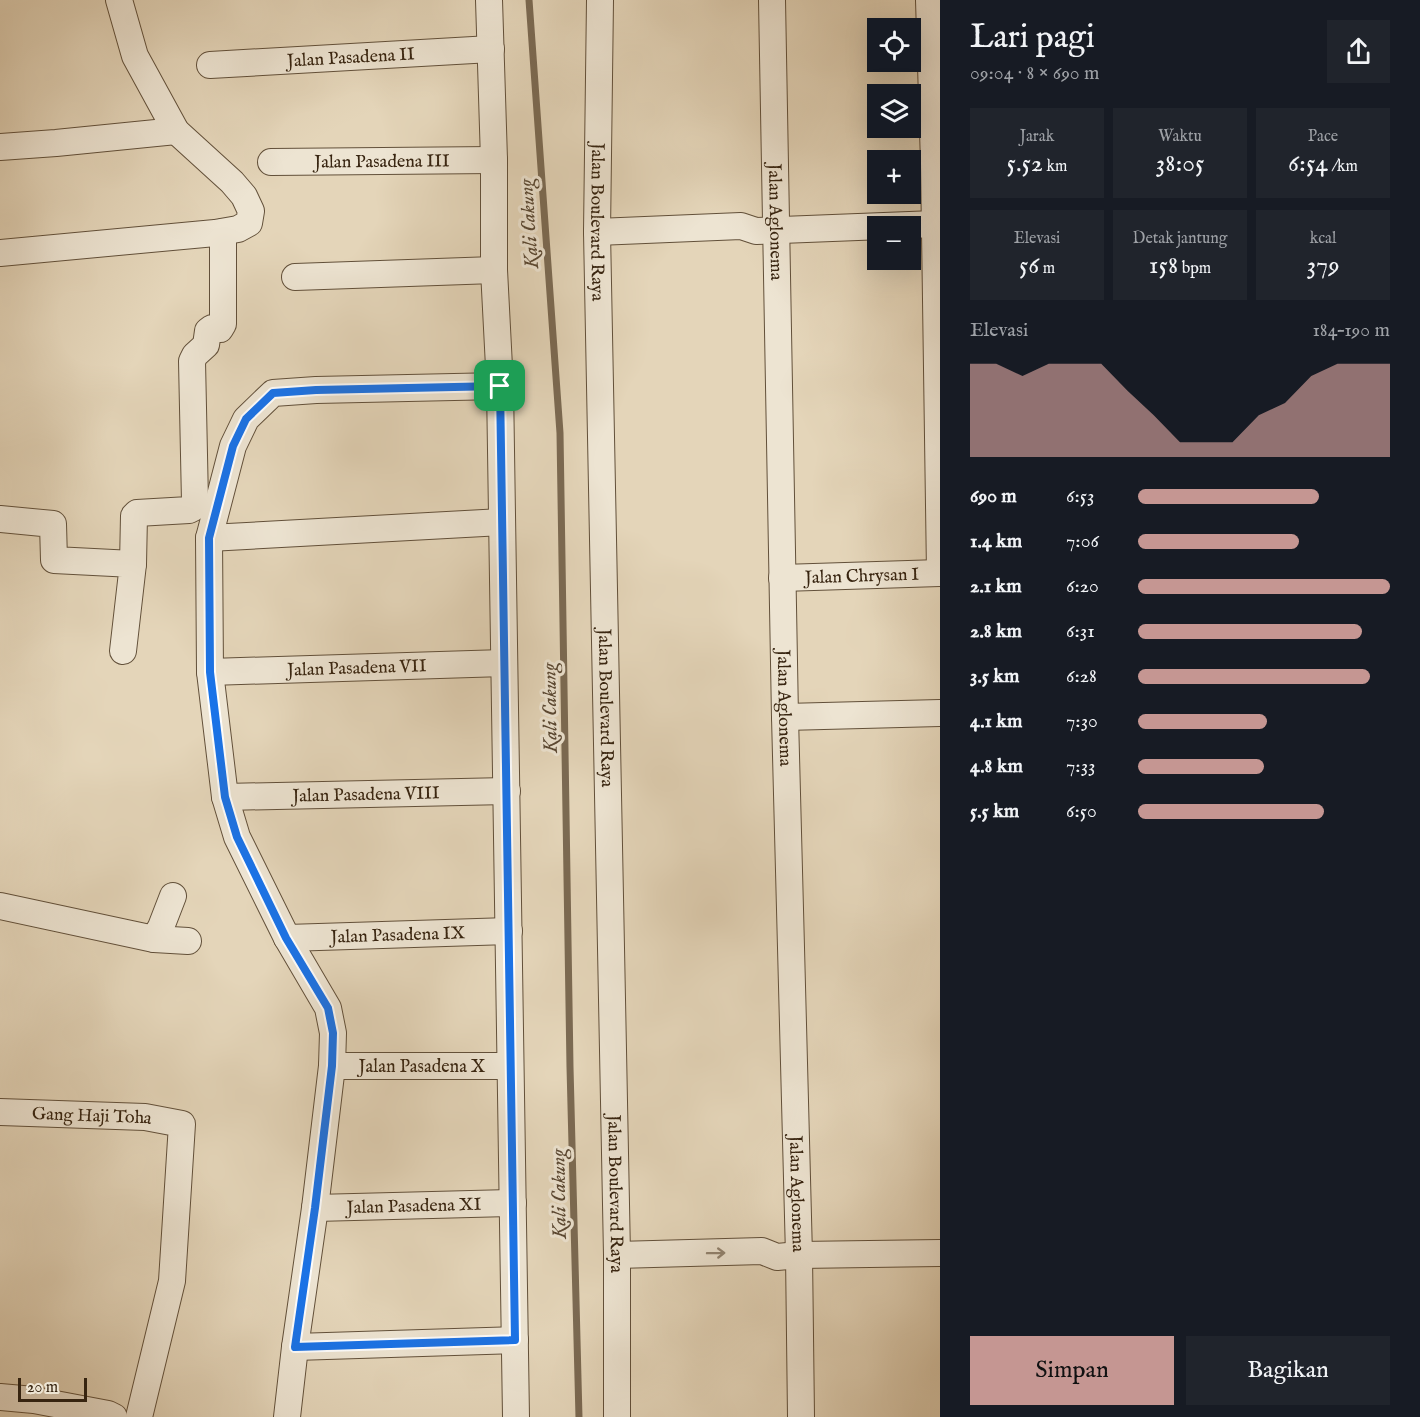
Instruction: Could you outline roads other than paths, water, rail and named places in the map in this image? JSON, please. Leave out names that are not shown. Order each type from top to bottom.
[{"type":"street","points":[[0,253],[223,232],[238,229],[249,223],[251,211],[244,196],[232,182],[176,131],[135,56],[119,0]]},
{"type":"street","points":[[489,0],[494,160],[494,270],[500,386],[516,1417]]},
{"type":"street","name":"Jalan Boulevard Raya","points":[[600,0],[597,238],[617,1263],[617,1417]]},
{"type":"street","name":"Jalan Aglonema","points":[[772,0],[766,231],[782,578],[785,717],[788,1256],[801,1417]]},
{"type":"street","points":[[929,0],[935,28],[940,573]]},
{"type":"street","name":"Jalan Pasadena II","points":[[210,65],[491,50]]},
{"type":"street","points":[[0,147],[176,131]]},
{"type":"street","name":"Jalan Pasadena III","points":[[271,162],[494,160]]},
{"type":"street","points":[[597,238],[741,226],[766,231],[935,224]]},
{"type":"street","points":[[123,651],[133,564],[134,516],[137,513],[189,510],[193,508],[195,502],[192,362],[195,355],[206,345],[208,331],[212,328],[220,329],[223,324],[223,232]]},
{"type":"street","points":[[295,277],[494,270]]},
{"type":"street","points":[[287,1417],[315,1208],[332,1066],[333,1033],[328,1008],[286,938],[237,837],[225,797],[210,672],[209,538],[233,446],[246,419],[273,393],[500,386]]},
{"type":"street","points":[[0,519],[53,524],[54,560],[133,564]]},
{"type":"street","points":[[209,538],[502,522]]},
{"type":"street","name":"Jalan Chrysan I","points":[[782,578],[940,573]]},
{"type":"street","name":"Jalan Pasadena VII","points":[[210,672],[504,663]]},
{"type":"street","points":[[785,717],[940,713]]},
{"type":"street","name":"Jalan Pasadena VIII","points":[[225,797],[507,790]]},
{"type":"street","points":[[154,939],[173,896]]},
{"type":"street","points":[[0,906],[154,939],[188,941]]},
{"type":"street","name":"Jalan Pasadena IX","points":[[286,938],[508,931]]},
{"type":"street","name":"Jalan Pasadena X","points":[[332,1066],[510,1066]]},
{"type":"street","name":"Gang Haji Toha","points":[[0,1112],[145,1117],[182,1124],[172,1281],[139,1417]]},
{"type":"street","name":"Jalan Pasadena XI","points":[[315,1208],[513,1203]]},
{"type":"street","points":[[617,1263],[762,1251],[788,1256],[940,1253]]},
{"type":"street","points":[[295,1347],[515,1340]]},
{"type":"street","points":[[0,1397],[34,1400],[114,1417]]},
{"type":"waterway","name":"Kali Cakung","points":[[529,0],[560,433],[570,1067],[579,1417]]}]
